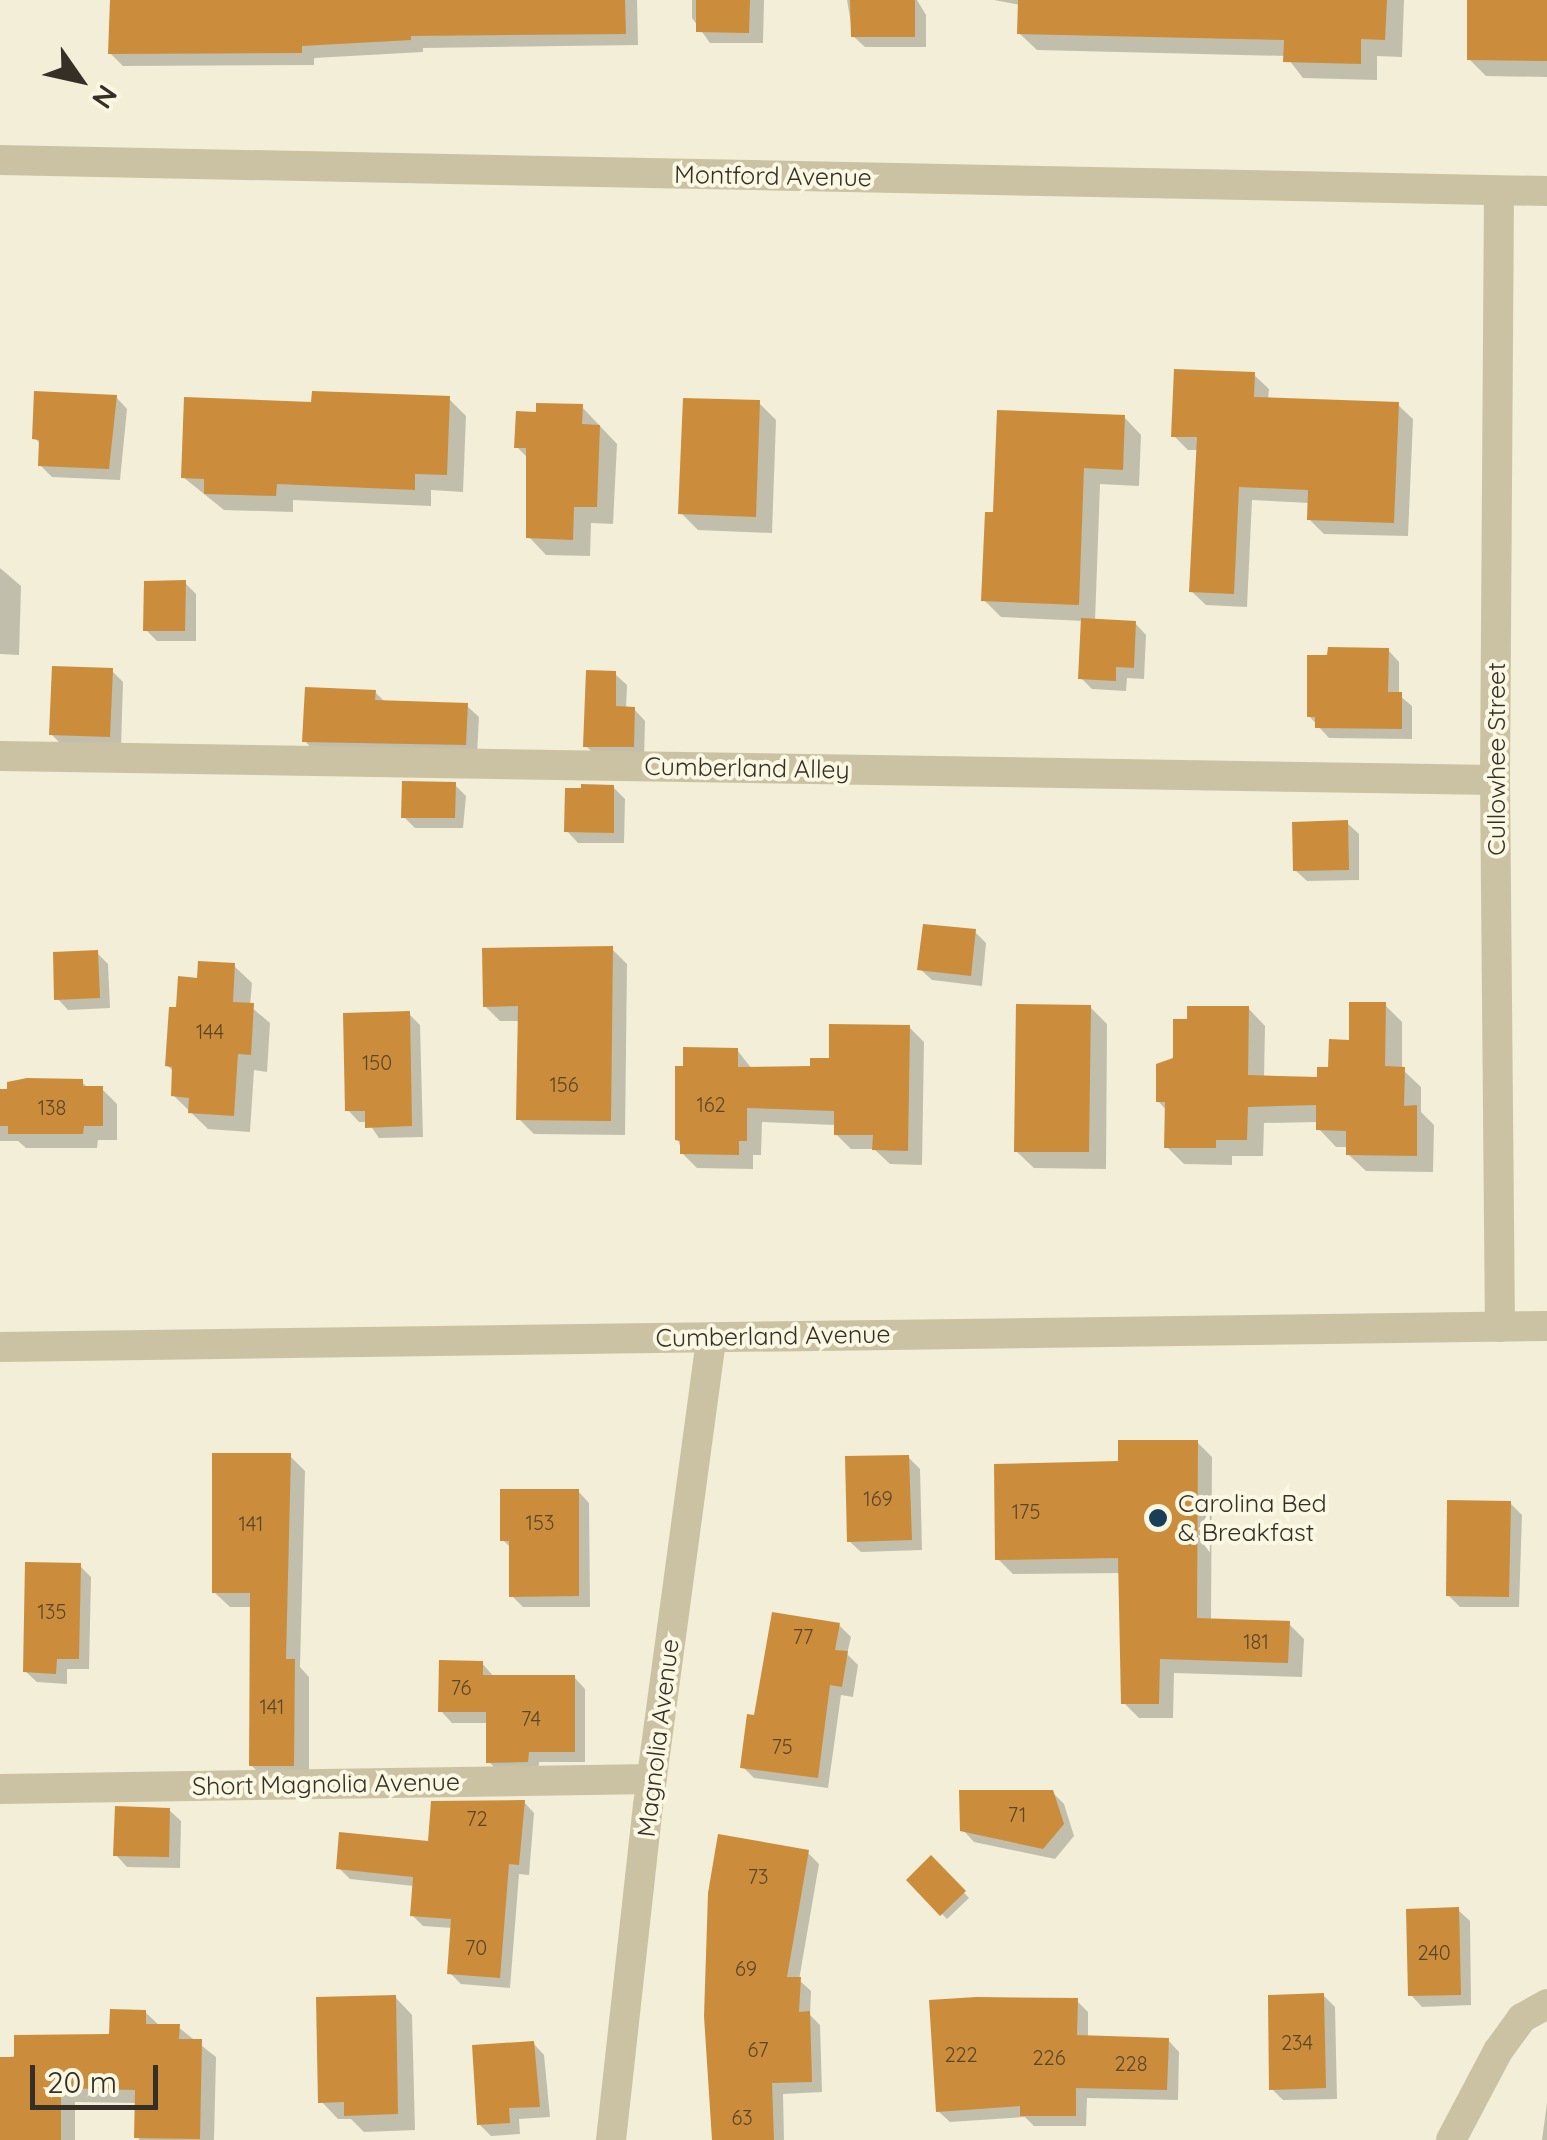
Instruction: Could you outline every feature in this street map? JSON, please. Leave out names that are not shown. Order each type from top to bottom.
[{"type":"street","name":"Montford Avenue","points":[[0,160],[1547,191]]},
{"type":"street","name":"Cullowhee Street","points":[[1498,191],[1495,780],[1500,1327]]},
{"type":"street","name":"Cumberland Alley","points":[[0,756],[1495,780]]},
{"type":"street","name":"Cumberland Avenue","points":[[0,1347],[1547,1326]]},
{"type":"street","name":"Magnolia Avenue","points":[[611,2140],[652,1779],[711,1337]]},
{"type":"street","name":"Short Magnolia Avenue","points":[[0,1789],[652,1779]]},
{"type":"street","points":[[1452,2140],[1498,2051],[1522,2018],[1547,2004]]},
{"type":"building","points":[[110,0],[625,0],[626,34],[411,36],[411,40],[302,46],[302,53],[108,54]]},
{"type":"building","points":[[696,0],[750,0],[749,33],[696,32]]},
{"type":"building","points":[[850,0],[915,0],[915,37],[851,37]]},
{"type":"building","points":[[1018,0],[1387,0],[1385,40],[1361,39],[1361,64],[1283,62],[1284,40],[1017,34]]},
{"type":"building","points":[[1467,0],[1547,0],[1547,61],[1467,60]]},
{"type":"building","points":[[1174,369],[1255,372],[1254,397],[1399,402],[1394,523],[1307,520],[1308,490],[1239,487],[1234,594],[1189,592],[1197,437],[1171,437]]},
{"type":"building","points":[[34,391],[117,395],[109,469],[38,466],[39,440],[32,439]]},
{"type":"building","points":[[312,391],[450,396],[447,475],[415,474],[415,490],[277,484],[276,496],[204,494],[204,479],[181,478],[184,397],[311,402]]},
{"type":"building","points":[[683,398],[760,400],[756,517],[678,514]]},
{"type":"building","points":[[536,403],[583,404],[582,424],[600,425],[597,507],[574,507],[573,540],[526,538],[526,448],[514,448],[516,411],[536,412]]},
{"type":"building","points":[[997,410],[1125,415],[1123,470],[1084,468],[1079,605],[981,601],[985,512],[993,512]]},
{"type":"building","points":[[186,580],[185,631],[143,631],[144,581]]},
{"type":"building","points":[[1081,618],[1136,621],[1134,668],[1116,667],[1116,681],[1078,679]]},
{"type":"building","points":[[1328,647],[1389,648],[1388,692],[1402,692],[1402,729],[1315,728],[1315,717],[1307,717],[1307,655],[1327,655]]},
{"type":"building","points":[[52,666],[113,668],[110,737],[49,735]]},
{"type":"building","points":[[586,670],[616,671],[616,706],[635,707],[634,747],[583,747]]},
{"type":"building","points":[[305,687],[376,690],[375,700],[468,703],[466,745],[302,742]]},
{"type":"building","points":[[402,781],[456,782],[455,818],[401,818]]},
{"type":"building","points":[[581,784],[614,785],[614,833],[564,832],[565,788],[581,788]]},
{"type":"building","points":[[1348,820],[1349,870],[1293,871],[1292,822]]},
{"type":"building","points":[[923,924],[976,929],[971,976],[917,970]]},
{"type":"building","points":[[613,946],[611,1121],[516,1120],[518,1006],[483,1007],[482,948]]},
{"type":"building","points":[[98,950],[100,998],[54,1000],[53,952]]},
{"type":"building","points":[[198,961],[235,963],[233,1002],[254,1003],[251,1055],[238,1054],[234,1116],[188,1113],[189,1098],[171,1096],[172,1067],[165,1066],[169,1007],[176,1007],[178,976],[197,978]]},
{"type":"building","points":[[1349,1002],[1386,1002],[1385,1066],[1405,1067],[1404,1106],[1417,1105],[1417,1156],[1346,1155],[1346,1131],[1316,1130],[1316,1105],[1248,1107],[1247,1140],[1216,1140],[1216,1148],[1164,1148],[1165,1102],[1156,1102],[1156,1064],[1173,1058],[1173,1019],[1187,1019],[1187,1006],[1249,1006],[1248,1075],[1317,1077],[1317,1067],[1328,1067],[1329,1039],[1349,1040]]},
{"type":"building","points":[[1016,1004],[1091,1005],[1089,1152],[1014,1152]]},
{"type":"building","points":[[410,1011],[412,1126],[365,1128],[365,1111],[345,1111],[343,1013]]},
{"type":"building","points":[[829,1024],[910,1025],[908,1151],[872,1150],[873,1135],[834,1135],[834,1111],[747,1108],[747,1141],[739,1141],[739,1155],[680,1154],[680,1141],[675,1140],[675,1066],[683,1066],[683,1047],[738,1048],[738,1067],[810,1066],[810,1058],[829,1058]]},
{"type":"building","points":[[27,1078],[83,1079],[83,1086],[103,1086],[103,1126],[84,1126],[83,1134],[8,1134],[8,1126],[0,1126],[0,1089],[7,1089],[7,1082]]},
{"type":"building","points":[[1118,1440],[1198,1440],[1197,1618],[1290,1621],[1288,1663],[1160,1659],[1159,1704],[1121,1704],[1118,1558],[995,1560],[994,1464],[1118,1461]]},
{"type":"building","points":[[212,1453],[291,1453],[286,1659],[295,1659],[294,1766],[249,1766],[250,1593],[212,1593]]},
{"type":"building","points":[[909,1455],[912,1540],[847,1542],[845,1456]]},
{"type":"building","points":[[500,1489],[579,1489],[579,1596],[509,1597],[509,1541],[500,1541]]},
{"type":"building","points":[[1447,1500],[1511,1501],[1509,1597],[1446,1596]]},
{"type":"building","points":[[25,1562],[81,1563],[79,1659],[57,1659],[56,1674],[23,1672]]},
{"type":"building","points":[[772,1612],[840,1623],[835,1650],[848,1651],[842,1687],[830,1685],[818,1778],[740,1768],[747,1714],[754,1715]]},
{"type":"building","points":[[439,1660],[483,1661],[483,1675],[575,1675],[575,1752],[529,1752],[528,1762],[486,1763],[486,1712],[438,1712]]},
{"type":"building","points":[[959,1790],[1053,1790],[1064,1824],[1043,1849],[960,1831]]},
{"type":"building","points":[[525,1800],[519,1865],[509,1864],[500,1978],[447,1974],[451,1919],[410,1916],[413,1877],[336,1869],[339,1832],[428,1841],[431,1801]]},
{"type":"building","points":[[115,1806],[170,1808],[169,1857],[113,1856]]},
{"type":"building","points":[[718,1834],[809,1850],[787,1977],[801,1977],[799,2012],[810,2011],[812,2082],[772,2083],[774,2140],[712,2140],[704,2016],[708,1893]]},
{"type":"building","points":[[931,1855],[966,1891],[940,1916],[906,1880]]},
{"type":"building","points":[[1459,1907],[1461,1995],[1408,1996],[1406,1909]]},
{"type":"building","points":[[1324,1993],[1326,2088],[1269,2090],[1268,1995]]},
{"type":"building","points":[[396,1995],[398,2114],[344,2116],[344,2102],[318,2103],[316,1997]]},
{"type":"building","points":[[1078,1998],[1077,2035],[1169,2038],[1167,2090],[1076,2088],[1076,2116],[1020,2116],[1020,2106],[936,2112],[929,2000]]},
{"type":"building","points":[[110,2009],[146,2010],[146,2024],[180,2024],[179,2039],[202,2039],[200,2139],[134,2138],[135,2090],[61,2088],[61,2140],[0,2140],[0,2057],[14,2057],[14,2035],[109,2034]]},
{"type":"building","points":[[534,2041],[540,2107],[509,2108],[510,2123],[477,2125],[472,2045]]},
{"type":"place","name":"Carolina Bed & Breakfast","points":[[1158,1518]]}]
